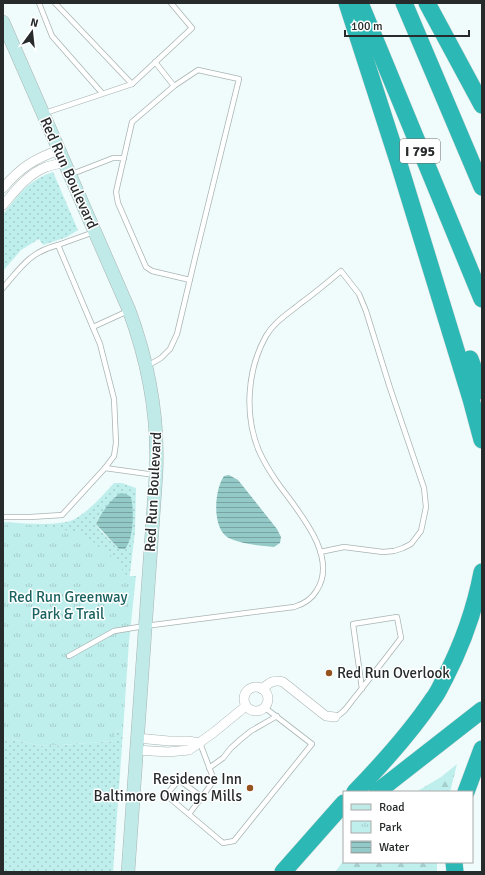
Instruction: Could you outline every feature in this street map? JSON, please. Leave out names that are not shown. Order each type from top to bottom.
[{"type":"highway","points":[[347,3],[399,164],[471,399],[482,440]]},
{"type":"highway","name":"I 795","points":[[360,3],[482,298]]},
{"type":"highway","name":"I 795","points":[[404,3],[482,187]]},
{"type":"highway","points":[[427,3],[482,105]]},
{"type":"highway","points":[[399,164],[482,391]]},
{"type":"highway","points":[[356,791],[409,732],[434,698],[452,664],[471,618],[482,572]]},
{"type":"highway","points":[[378,791],[478,713]]},
{"type":"highway","points":[[466,791],[482,749]]},
{"type":"highway","points":[[283,872],[343,804]]},
{"type":"highway","points":[[286,872],[343,820]]},
{"type":"main road","name":"Red Run Boulevard","points":[[3,22],[129,310],[138,334],[147,366],[154,404],[157,440],[156,475],[128,872]]},
{"type":"street","points":[[3,188],[13,176],[34,160],[62,156]]},
{"type":"street","points":[[3,205],[29,178],[62,156]]},
{"type":"street","points":[[262,689],[277,680],[283,682],[322,714],[335,717]]},
{"type":"street","points":[[259,687],[267,694],[267,701],[261,710],[253,710],[246,706],[244,699],[246,692],[251,688],[259,687]]},
{"type":"street","points":[[137,744],[169,741],[188,741],[200,743],[227,723],[246,706]]},
{"type":"lane","points":[[39,3],[52,36],[102,93]]},
{"type":"lane","points":[[56,3],[132,84]]},
{"type":"lane","points":[[43,113],[132,84],[192,28],[171,3]]},
{"type":"lane","points":[[155,62],[174,86]]},
{"type":"lane","points":[[147,366],[161,358],[170,349],[177,334],[239,79],[198,70],[174,86],[132,122],[116,192],[118,203],[146,267],[190,280]]},
{"type":"lane","points":[[70,174],[113,158],[124,158]]},
{"type":"lane","points":[[3,288],[28,260],[37,253],[46,248],[95,232]]},
{"type":"lane","points":[[3,517],[30,518],[62,515],[114,456],[116,424],[114,399],[109,377],[100,344],[58,245]]},
{"type":"lane","points":[[69,656],[106,634],[145,626],[285,609],[302,604],[314,594],[322,580],[323,568],[320,552],[314,536],[267,467],[259,450],[254,433],[249,402],[250,385],[260,348],[276,323],[341,271],[359,294],[366,310],[390,388],[424,488],[426,507],[421,531],[411,544],[403,548],[383,552],[344,547],[320,552]]},
{"type":"lane","points":[[93,328],[129,310]]},
{"type":"lane","points":[[105,468],[156,475]]},
{"type":"lane","points":[[335,717],[341,714],[362,688],[401,638],[397,617],[353,624],[362,688]]},
{"type":"lane","points":[[202,797],[179,780],[166,795],[223,843],[234,841],[312,744],[264,707]]},
{"type":"lane","points":[[210,768],[223,758],[231,748],[251,731],[276,716]]},
{"type":"lane","points":[[189,814],[214,780],[200,743]]},
{"type":"green space","points":[[53,172],[78,230],[67,237],[43,245],[39,239],[21,250],[3,271],[3,214],[19,194],[30,184]]},
{"type":"green space","points":[[114,483],[122,483],[136,488],[135,532],[126,607],[81,535],[3,590],[3,522],[50,524],[75,519],[96,502]],"holes":[[[116,495],[119,549],[96,524]]]},
{"type":"green space","name":"Red Run Greenway Park & Trail","points":[[17,524],[78,532],[107,551],[127,576],[136,576],[129,642],[123,731],[115,730],[115,741],[48,746],[3,737],[3,525]]},
{"type":"green space","points":[[115,730],[123,731],[113,872],[3,872],[3,737],[48,746],[114,741]]},
{"type":"green space","points":[[457,764],[450,791],[418,791],[441,777]]},
{"type":"green space","points":[[343,861],[343,863],[437,863],[437,872],[335,872]]},
{"type":"water","points":[[229,475],[238,480],[277,529],[281,537],[280,543],[274,547],[258,545],[236,541],[225,535],[217,520],[216,510],[218,491],[221,482],[224,476]]},
{"type":"water","points":[[121,493],[131,497],[133,509],[132,531],[125,549],[119,549],[96,524],[110,502]]},
{"type":"place","name":"Red Run Overlook","points":[[329,673]]},
{"type":"place","name":"Residence Inn Baltimore Owings Mills","points":[[250,788]]}]
